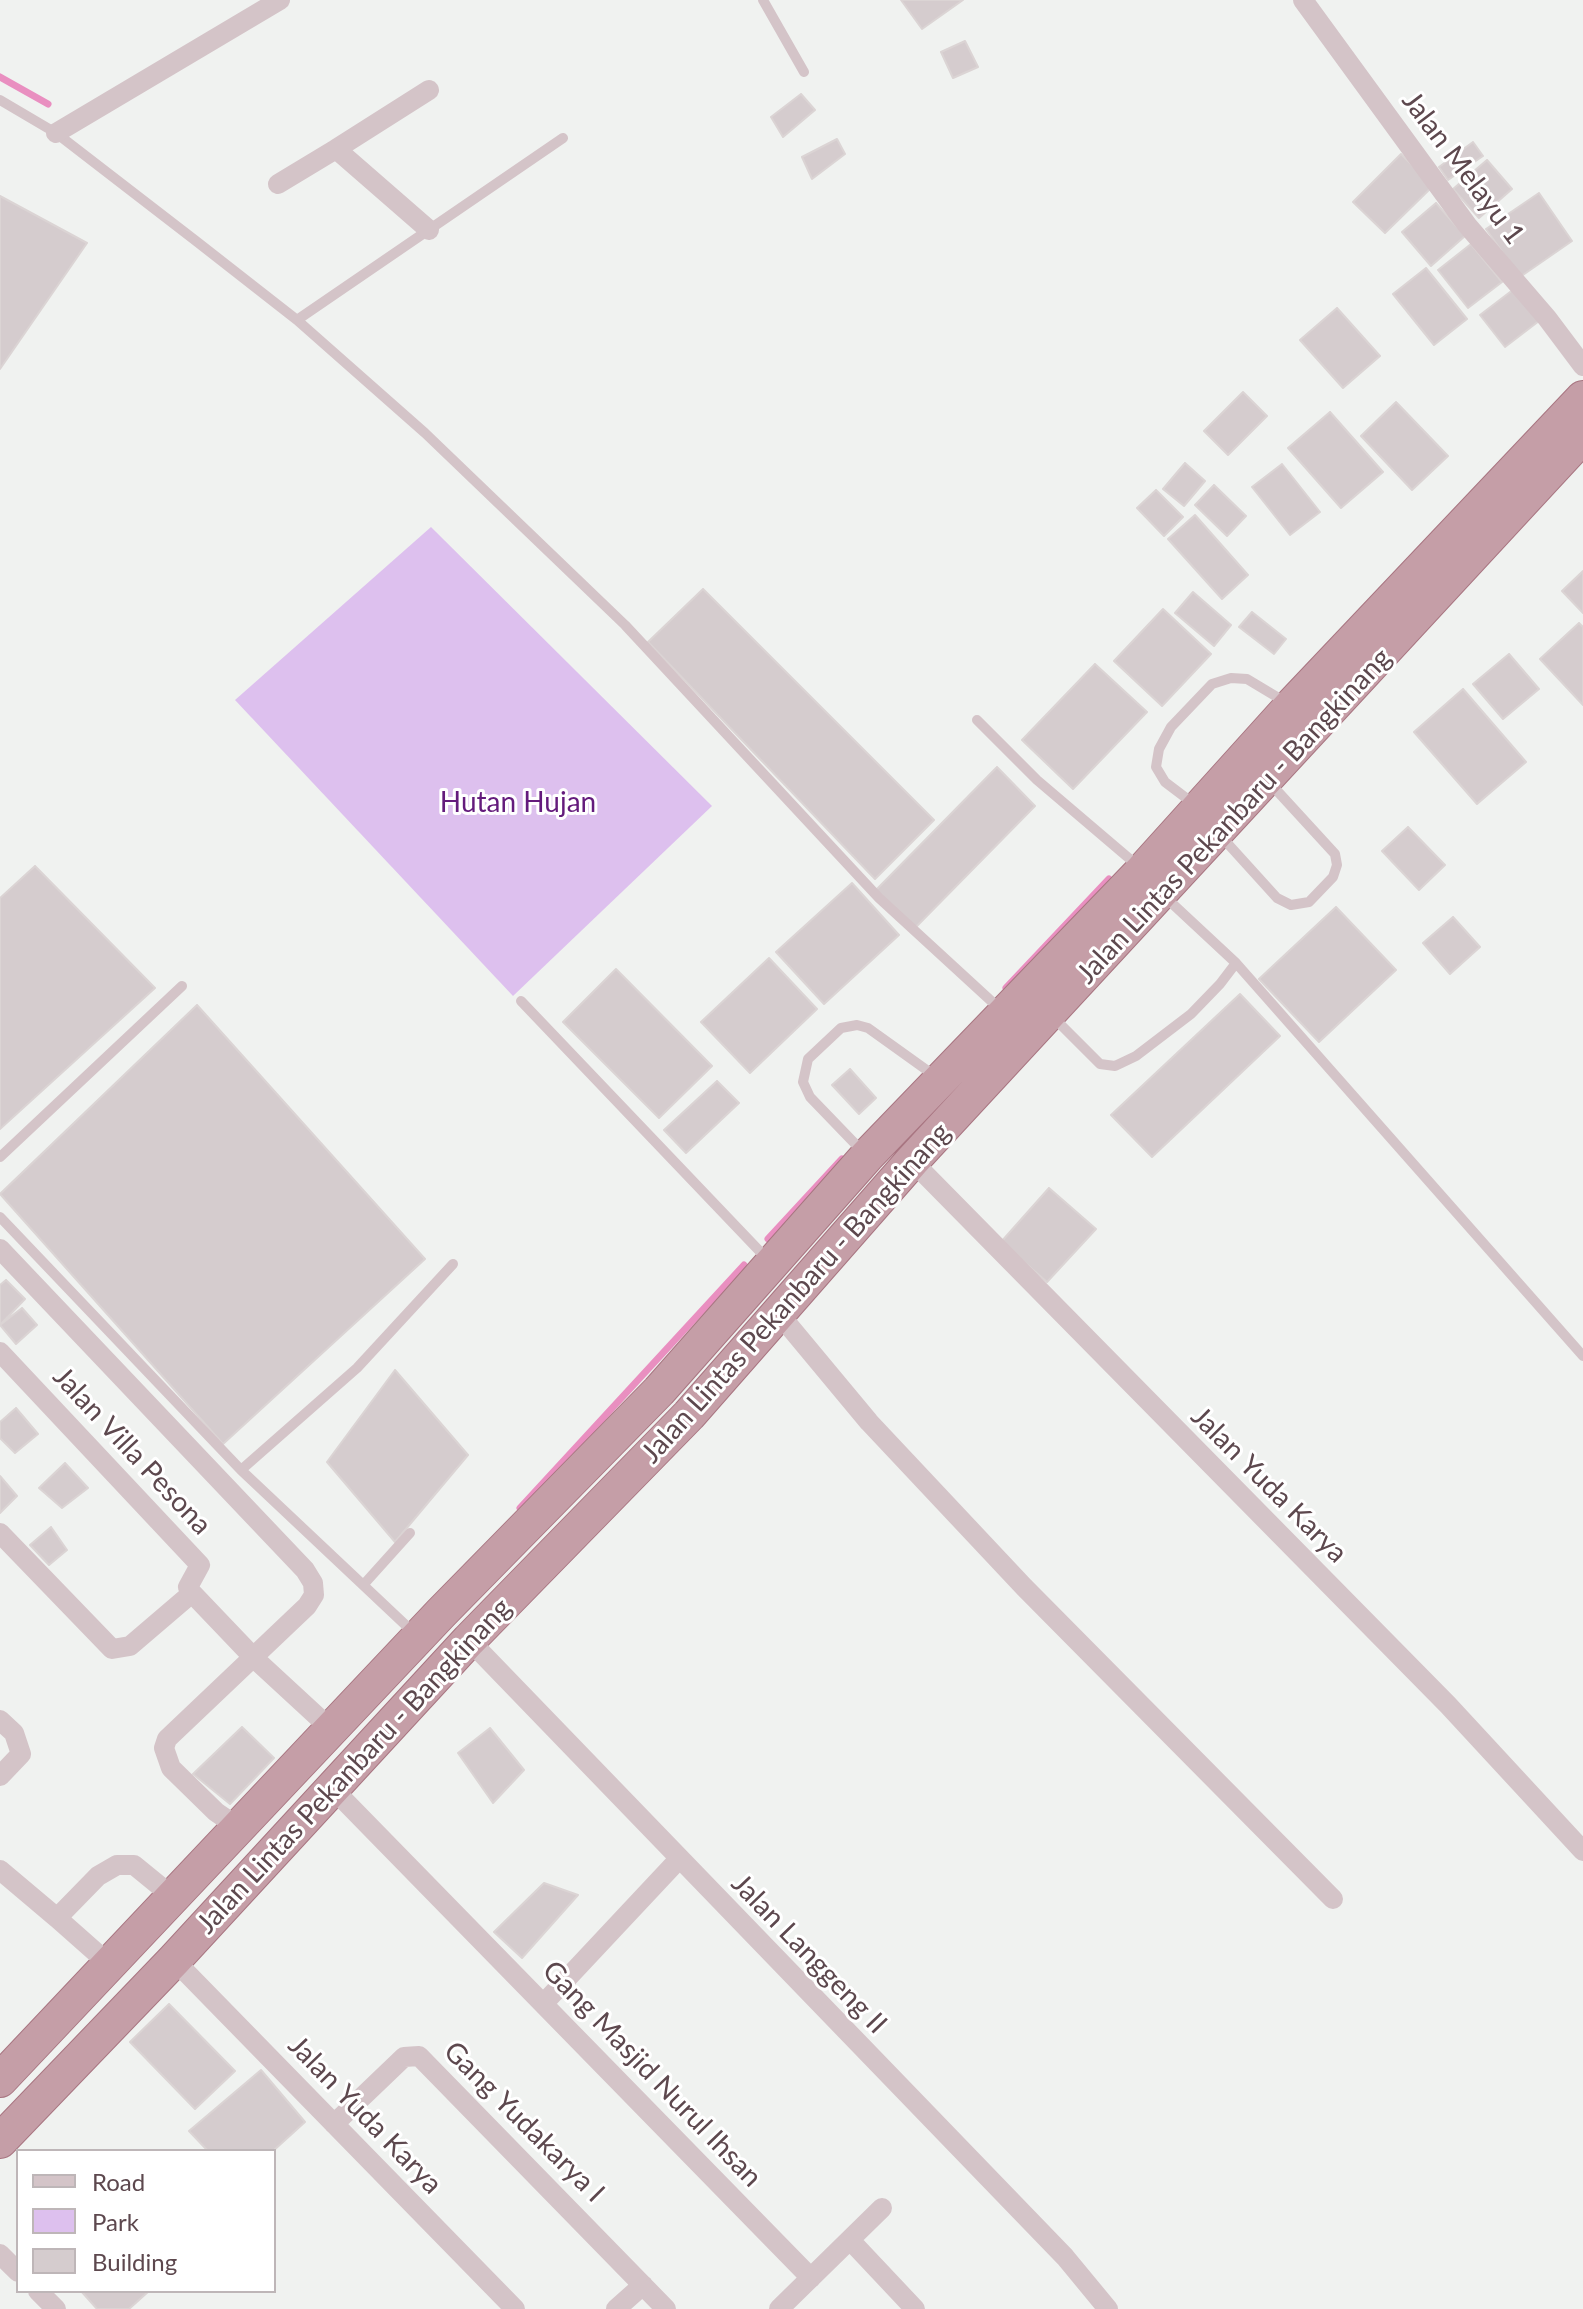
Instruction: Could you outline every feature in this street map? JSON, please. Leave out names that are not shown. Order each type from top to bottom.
[{"type":"highway","name":"Jalan Lintas Pekanbaru - Bangkinang","points":[[0,2141],[174,1960],[469,1640],[689,1415],[780,1315],[912,1161],[1051,1015],[1152,882],[1208,820],[1291,706],[1583,398]]},
{"type":"highway","name":"Jalan Lintas Pekanbaru - Bangkinang","points":[[1208,820],[1268,780],[1583,436]]},
{"type":"highway","name":"Jalan Lintas Pekanbaru - Bangkinang","points":[[0,2080],[418,1637],[659,1391],[773,1266],[867,1156],[1005,1014],[1152,882]]},
{"type":"highway","points":[[659,1391],[689,1415]]},
{"type":"street","points":[[56,133],[280,0]]},
{"type":"street","name":"Jalan Melayu 1","points":[[1303,0],[1467,225],[1547,318],[1583,366]]},
{"type":"street","points":[[278,184],[429,90]]},
{"type":"street","points":[[336,149],[429,230]]},
{"type":"street","name":"Jalan Yuda Karya","points":[[912,1161],[1448,1705],[1583,1851]]},
{"type":"street","points":[[0,1249],[305,1570],[314,1595],[307,1606],[255,1659],[167,1739],[164,1748],[171,1768],[216,1812],[238,1827]]},
{"type":"street","points":[[780,1315],[869,1422],[1024,1587],[1333,1899]]},
{"type":"street","name":"Jalan Villa Pesona","points":[[0,1352],[200,1565],[188,1587],[192,1593]]},
{"type":"street","points":[[0,1533],[112,1649],[130,1646],[192,1593],[255,1659],[332,1730]]},
{"type":"street","name":"Jalan Langgeng II","points":[[469,1640],[1065,2257],[1108,2309]]},
{"type":"street","points":[[0,1720],[14,1733],[21,1754],[0,1776]]},
{"type":"street","name":"Gang Masjid Nurul Ihsan","points":[[333,1789],[545,2002],[811,2278]]},
{"type":"street","points":[[545,2002],[679,1859]]},
{"type":"street","points":[[57,1918],[98,1876],[117,1865],[134,1865],[172,1896]]},
{"type":"street","points":[[0,1870],[109,1964]]},
{"type":"street","name":"Jalan Yuda Karya","points":[[174,1960],[515,2309]]},
{"type":"street","name":"Gang Yudakarya I","points":[[334,2124],[389,2069],[404,2057],[419,2056],[666,2309]]},
{"type":"street","points":[[779,2309],[882,2208]]},
{"type":"street","points":[[850,2240],[915,2309]]},
{"type":"street","points":[[0,2254],[16,2270]]},
{"type":"street","points":[[616,2309],[643,2285]]},
{"type":"street","points":[[40,2293],[56,2309]]},
{"type":"lane","points":[[763,0],[804,72]]},
{"type":"lane","points":[[0,100],[56,133],[297,320],[425,433],[625,625],[879,898],[1005,1014]]},
{"type":"lane","points":[[297,320],[563,138]]},
{"type":"lane","points":[[1268,780],[1335,854],[1337,865],[1333,877],[1309,902],[1291,905],[1277,898],[1208,820],[1165,782],[1156,767],[1159,749],[1171,727],[1212,684],[1231,678],[1247,679],[1291,706]]},
{"type":"lane","points":[[977,720],[1037,780],[1152,882],[1236,963],[1583,1356]]},
{"type":"lane","points":[[1051,1015],[1100,1064],[1115,1066],[1136,1056],[1191,1014],[1236,963]]},
{"type":"lane","points":[[0,1157],[182,986]]},
{"type":"lane","points":[[521,1001],[773,1266]]},
{"type":"lane","points":[[867,1156],[810,1097],[803,1082],[808,1059],[841,1028],[857,1025],[868,1028],[942,1081]]},
{"type":"lane","points":[[0,1217],[241,1470],[365,1583],[418,1637]]},
{"type":"lane","points":[[241,1470],[357,1368],[453,1264]]},
{"type":"lane","points":[[365,1583],[410,1533]]},
{"type":"green space","name":"Hutan Hujan","points":[[431,527],[712,806],[513,996],[235,700]]},
{"type":"building","points":[[901,0],[963,0],[922,29]]},
{"type":"building","points":[[965,41],[978,67],[953,78],[941,52]]},
{"type":"building","points":[[801,94],[815,110],[783,137],[771,117]]},
{"type":"building","points":[[837,139],[845,154],[812,179],[802,157]]},
{"type":"building","points":[[1473,142],[1483,156],[1448,180],[1439,167]]},
{"type":"building","points":[[1401,154],[1433,186],[1385,233],[1353,202]]},
{"type":"building","points":[[1487,160],[1512,189],[1479,218],[1453,189]]},
{"type":"building","points":[[1539,193],[1572,241],[1520,277],[1486,229]]},
{"type":"building","points":[[0,196],[87,243],[0,369]]},
{"type":"building","points":[[1436,203],[1465,236],[1431,266],[1402,232]]},
{"type":"building","points":[[1471,244],[1502,282],[1468,308],[1438,270]]},
{"type":"building","points":[[1426,268],[1467,319],[1434,345],[1393,294]]},
{"type":"building","points":[[1514,289],[1539,321],[1505,347],[1480,315]]},
{"type":"building","points":[[1337,308],[1380,356],[1343,388],[1300,340]]},
{"type":"building","points":[[1243,392],[1267,416],[1228,455],[1204,431]]},
{"type":"building","points":[[1396,402],[1448,456],[1412,490],[1361,436]]},
{"type":"building","points":[[1330,412],[1383,472],[1341,508],[1288,448]]},
{"type":"building","points":[[1185,463],[1205,481],[1184,506],[1163,489]]},
{"type":"building","points":[[1282,464],[1320,512],[1290,535],[1252,487]]},
{"type":"building","points":[[1214,485],[1246,516],[1227,536],[1195,505]]},
{"type":"building","points":[[1156,490],[1183,517],[1164,536],[1137,508]]},
{"type":"building","points":[[1195,515],[1248,575],[1222,599],[1168,539]]},
{"type":"building","points":[[1583,571],[1583,613],[1562,591]]},
{"type":"building","points":[[703,589],[934,820],[875,879],[648,642]]},
{"type":"building","points":[[1193,592],[1231,625],[1214,646],[1175,613]]},
{"type":"building","points":[[1163,609],[1211,654],[1162,706],[1114,661]]},
{"type":"building","points":[[1252,612],[1286,639],[1274,654],[1239,627]]},
{"type":"building","points":[[1579,623],[1583,627],[1583,705],[1540,659]]},
{"type":"building","points":[[1509,654],[1539,689],[1503,719],[1473,684]]},
{"type":"building","points":[[1095,664],[1147,712],[1073,789],[1022,740]]},
{"type":"building","points":[[1463,689],[1526,762],[1477,804],[1414,732]]},
{"type":"building","points":[[997,767],[1035,806],[914,929],[875,891]]},
{"type":"building","points":[[1408,827],[1445,865],[1419,890],[1382,851]]},
{"type":"building","points":[[35,866],[155,988],[0,1129],[0,898]]},
{"type":"building","points":[[852,883],[899,935],[824,1004],[776,952]]},
{"type":"building","points":[[1336,907],[1396,970],[1319,1042],[1259,979]]},
{"type":"building","points":[[1453,917],[1480,947],[1450,974],[1423,943]]},
{"type":"building","points":[[769,958],[817,1009],[750,1073],[701,1022]]},
{"type":"building","points":[[616,969],[712,1066],[659,1118],[563,1022]]},
{"type":"building","points":[[1240,994],[1280,1036],[1152,1157],[1111,1115]]},
{"type":"building","points":[[197,1005],[425,1259],[223,1444],[0,1194]]},
{"type":"building","points":[[850,1069],[876,1098],[859,1114],[832,1085]]},
{"type":"building","points":[[717,1081],[739,1103],[686,1153],[664,1130]]},
{"type":"building","points":[[1049,1188],[1096,1229],[1047,1282],[1001,1242]]},
{"type":"building","points":[[6,1280],[25,1299],[0,1325],[0,1285]]},
{"type":"building","points":[[22,1308],[37,1325],[16,1344],[0,1325]]},
{"type":"building","points":[[395,1370],[468,1455],[395,1542],[327,1462]]},
{"type":"building","points":[[16,1408],[38,1434],[15,1453],[0,1438],[0,1422]]},
{"type":"building","points":[[65,1463],[88,1488],[62,1508],[39,1488]]},
{"type":"building","points":[[0,1476],[17,1496],[0,1513]]},
{"type":"building","points":[[51,1527],[67,1550],[49,1565],[30,1545]]},
{"type":"building","points":[[242,1727],[274,1758],[230,1804],[193,1774]]},
{"type":"building","points":[[490,1728],[524,1770],[493,1803],[458,1753]]},
{"type":"building","points":[[544,1883],[578,1895],[522,1958],[494,1932]]},
{"type":"building","points":[[169,2004],[235,2071],[195,2109],[130,2042]]},
{"type":"building","points":[[261,2070],[305,2122],[275,2149],[206,2149],[189,2131]]},
{"type":"building","points":[[83,2293],[147,2293],[129,2309],[97,2309]]},
{"type":"waterway","points":[[0,77],[48,104]]},
{"type":"waterway","points":[[1006,988],[1109,879]]},
{"type":"waterway","points":[[768,1239],[842,1159]]},
{"type":"waterway","points":[[520,1508],[744,1265]]}]
